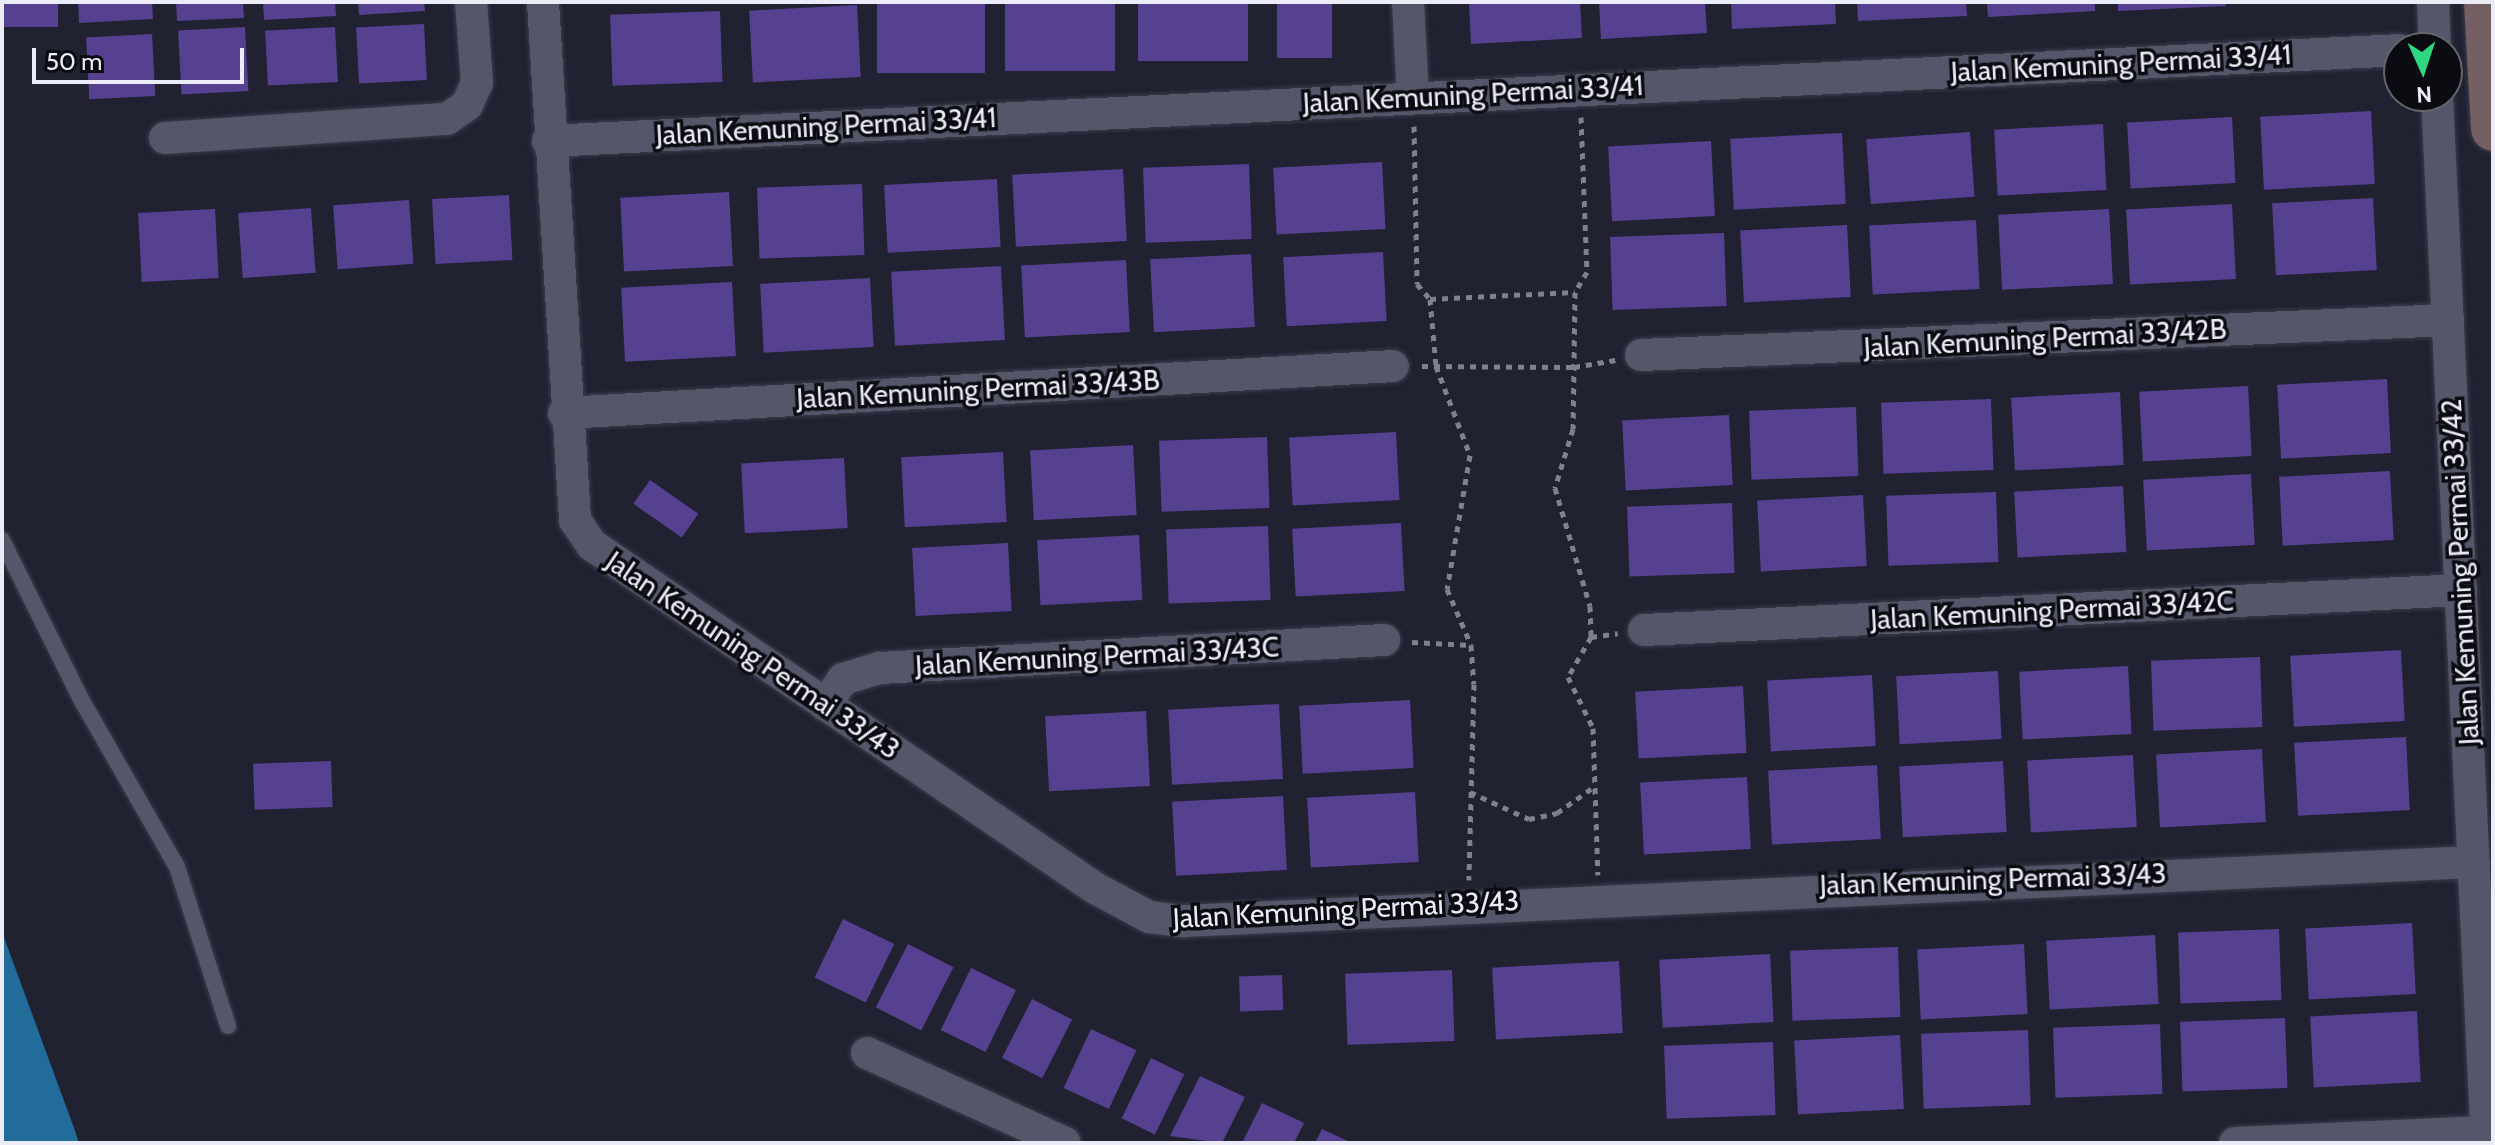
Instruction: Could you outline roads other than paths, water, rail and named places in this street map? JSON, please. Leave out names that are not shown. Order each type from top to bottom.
[{"type":"main road","points":[[2486,2],[2493,129]]},
{"type":"street","points":[[165,138],[435,124],[467,105],[477,83],[471,2]]},
{"type":"street","name":"Jalan Kemuning Permai 33/43","points":[[543,2],[569,499],[592,545],[1095,888],[1149,917],[1184,921],[1599,896],[2474,862]]},
{"type":"street","points":[[1408,2],[1413,96]]},
{"type":"street","points":[[2433,2],[2434,32]]},
{"type":"street","name":"Jalan Kemuning Permai 33/41","points":[[548,141],[1413,96],[2383,51]]},
{"type":"street","name":"Jalan Kemuning Permai 33/42","points":[[2438,112],[2487,1138]]},
{"type":"street","name":"Jalan Kemuning Permai 33/42B","points":[[1641,355],[2448,320]]},
{"type":"street","name":"Jalan Kemuning Permai 33/43B","points":[[564,413],[1393,366]]},
{"type":"street","name":"Jalan Kemuning Permai 33/42C","points":[[1644,630],[2461,590]]},
{"type":"street","name":"Jalan Kemuning Permai 33/43C","points":[[825,705],[843,679],[880,668],[1384,640]]},
{"type":"street","points":[[867,1053],[1065,1143]]},
{"type":"street","points":[[2235,1143],[2487,1138]]},
{"type":"lane","points":[[2,540],[101,737],[177,867],[228,1026]]},
{"type":"water","points":[[2,932],[74,1128],[79,1143],[2,1143]]}]
